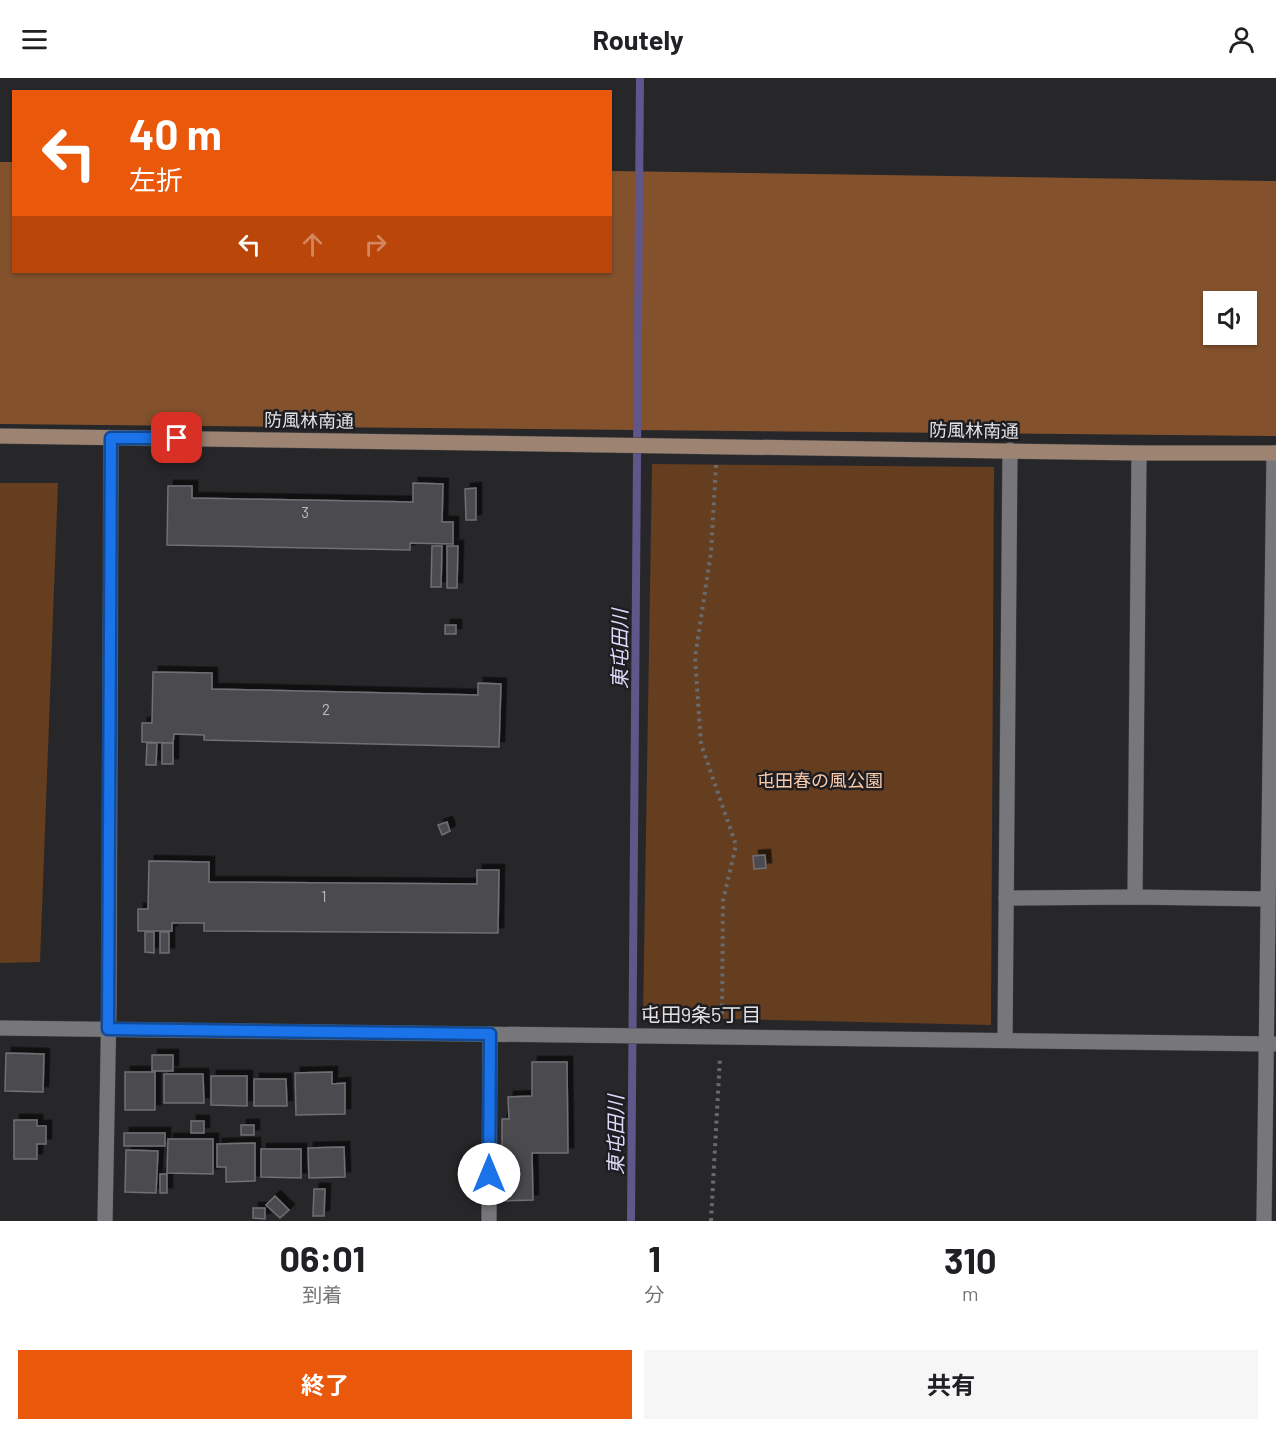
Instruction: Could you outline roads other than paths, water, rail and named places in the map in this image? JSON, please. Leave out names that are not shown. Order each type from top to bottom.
[{"type":"street","name":"防風林南通","points":[[0,436],[1139,453],[1275,453]]},
{"type":"street","points":[[105,1221],[111,438]]},
{"type":"street","points":[[1005,1040],[1010,450]]},
{"type":"street","points":[[1135,897],[1139,453]]},
{"type":"street","points":[[1264,1221],[1271,1044],[1268,899],[1275,453]]},
{"type":"street","points":[[1006,898],[1268,899]]},
{"type":"street","points":[[0,1028],[1271,1044]]},
{"type":"street","points":[[489,1221],[490,1034]]},
{"type":"waterway","name":"東屯田川","points":[[631,1221],[640,78]]},
{"type":"district","name":"屯田9条5丁目","points":[[701,1014]]},
{"type":"park label","name":"屯田春の風公園","points":[[820,780]]}]
